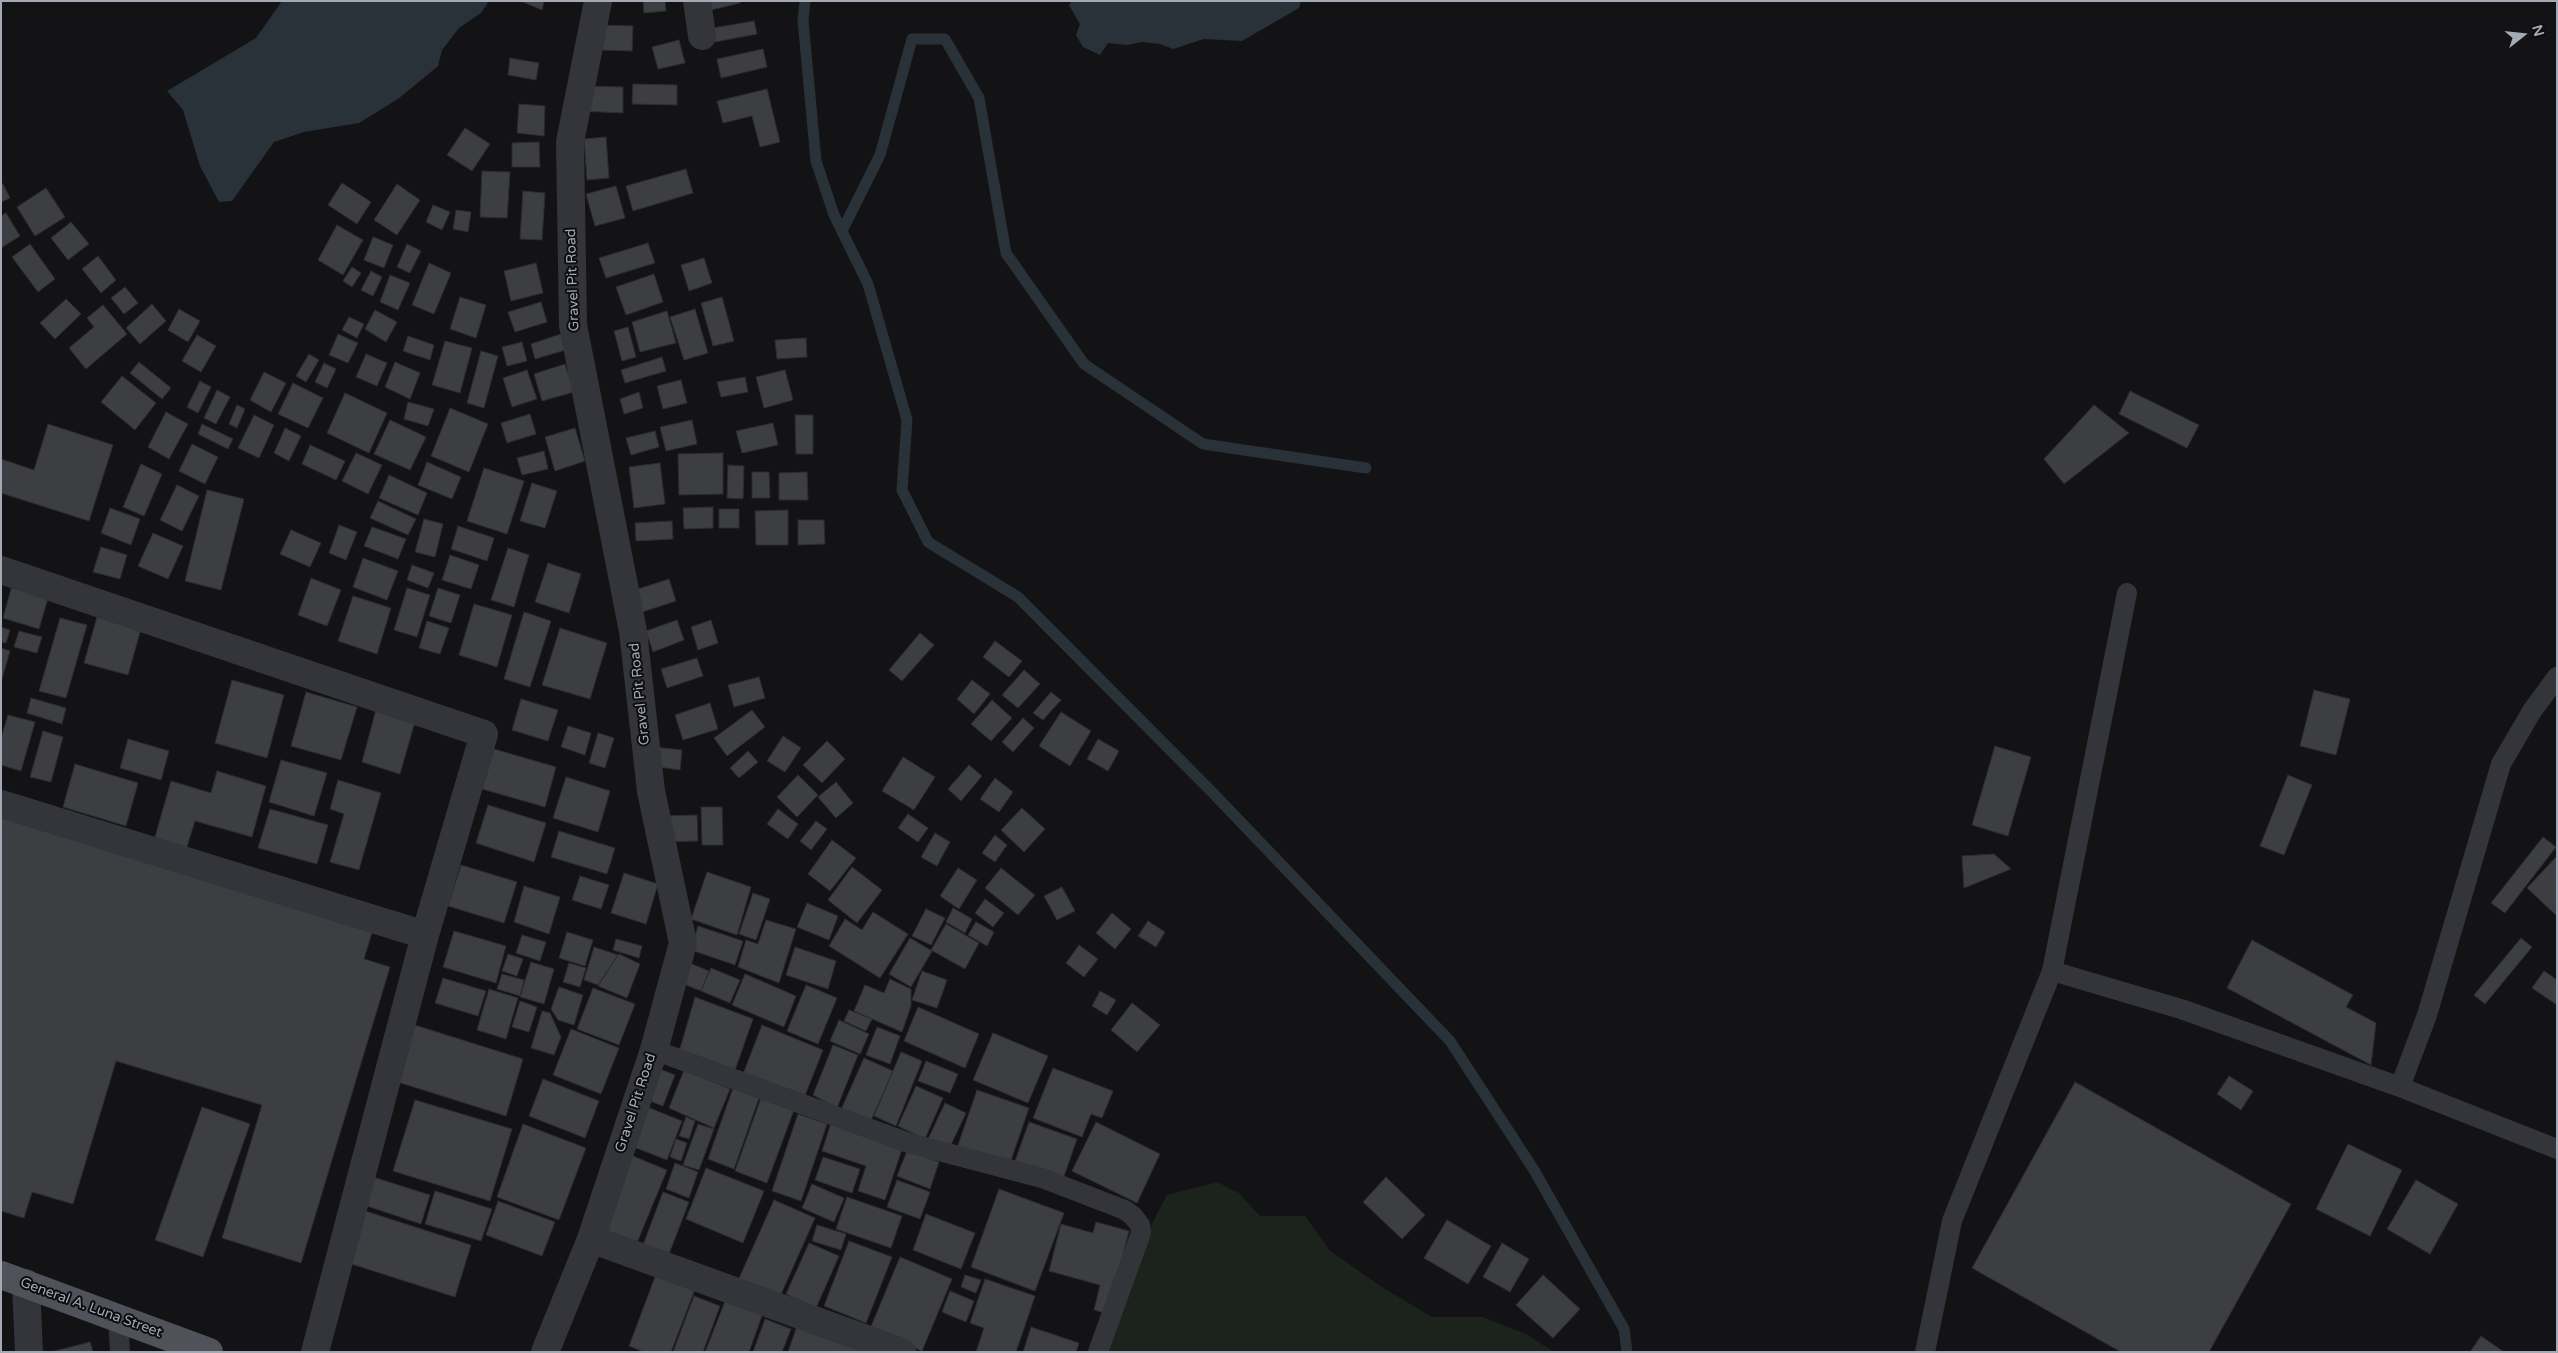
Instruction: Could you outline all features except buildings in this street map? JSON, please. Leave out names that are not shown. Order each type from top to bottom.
[{"type":"main road","name":"General A. Luna Street","points":[[14,1279],[209,1352]]},
{"type":"street","points":[[697,1],[702,36]]},
{"type":"street","name":"Gravel Pit Road","points":[[546,1352],[591,1239],[654,1050],[683,943],[651,791],[633,631],[573,325],[570,142],[596,9]]},
{"type":"street","points":[[1,570],[484,734],[425,935],[315,1352]]},
{"type":"street","points":[[1,804],[425,935]]},
{"type":"street","points":[[591,1239],[902,1352]]},
{"type":"street","points":[[14,1279],[29,1352]]},
{"type":"lane","points":[[1925,1352],[1952,1221],[2052,971],[2127,593]]},
{"type":"lane","points":[[2400,1088],[2427,1015],[2501,764],[2532,711],[2557,678]]},
{"type":"lane","points":[[2052,971],[2181,1009],[2400,1088],[2557,1148]]},
{"type":"lane","points":[[654,1050],[909,1143],[1042,1178],[1125,1210],[1140,1224],[1141,1233],[1098,1352]]},
{"type":"lane","points":[[118,1318],[120,1352]]},
{"type":"shaded area","points":[[282,1],[489,1],[481,13],[459,28],[442,50],[438,66],[398,99],[359,123],[304,132],[274,142],[232,201],[219,202],[200,166],[183,110],[167,91],[256,38]]},
{"type":"shaded area","points":[[1072,1],[1301,1],[1299,8],[1242,41],[1204,39],[1173,49],[1160,44],[1142,42],[1127,45],[1108,43],[1100,55],[1083,47],[1076,35],[1080,24],[1069,5]]},
{"type":"shaded area","points":[[1217,1182],[1239,1193],[1260,1216],[1305,1216],[1330,1251],[1385,1289],[1432,1317],[1483,1317],[1528,1335],[1554,1352],[1102,1352],[1139,1248],[1167,1195]]},
{"type":"waterway","points":[[805,1],[803,20],[816,161],[834,215],[868,284],[907,420],[902,490],[928,542],[1018,597],[1213,793],[1450,1041],[1534,1170],[1624,1329],[1627,1352]]},
{"type":"waterway","points":[[842,231],[880,155],[912,39],[945,39],[979,98],[1006,253],[1084,364],[1203,444],[1366,468]]}]
